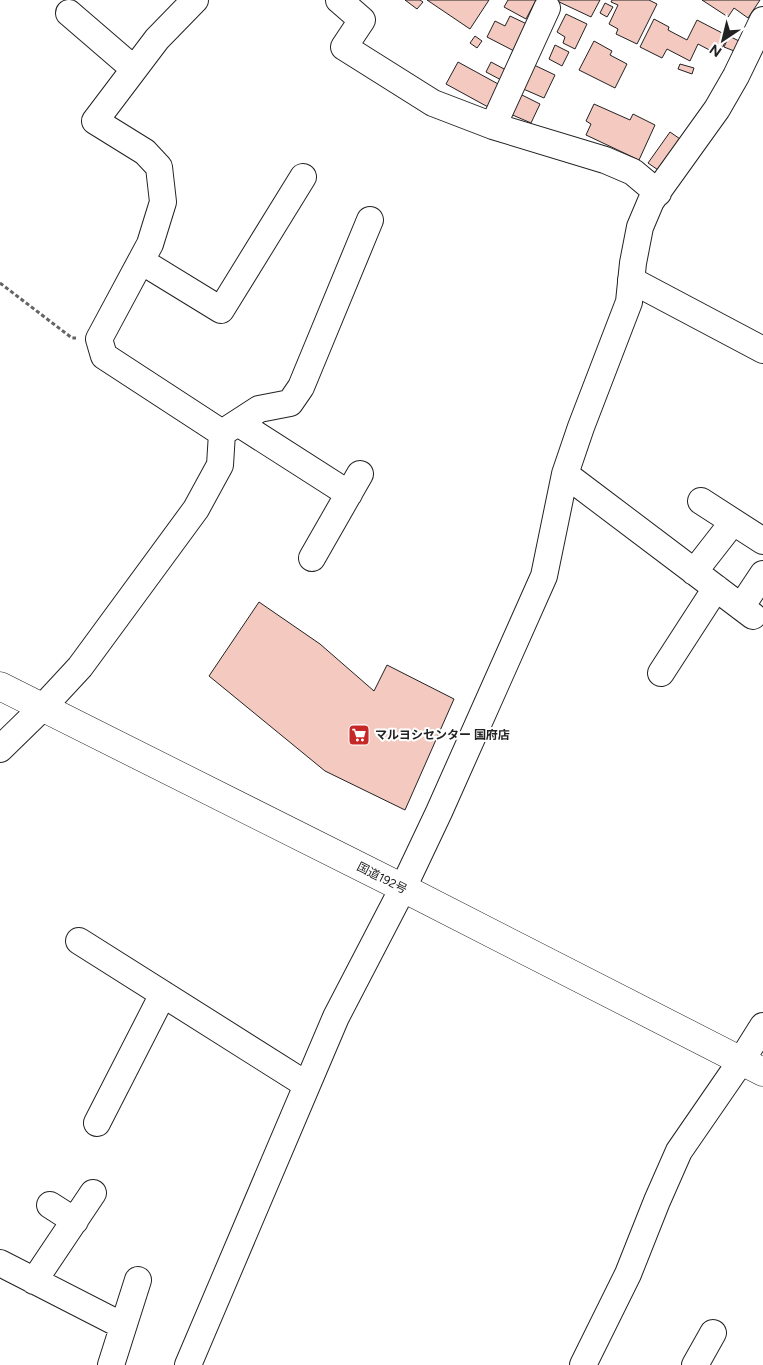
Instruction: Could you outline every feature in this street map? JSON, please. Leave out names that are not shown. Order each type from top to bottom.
[{"type":"highway","name":"国道192号","points":[[0,686],[752,1066]]},
{"type":"street","points":[[195,0],[157,39],[94,121],[145,152],[158,167],[163,202],[150,244],[99,338],[104,356],[230,428],[355,484],[312,558]]},
{"type":"street","points":[[340,0],[368,10],[344,48],[433,103],[493,126],[605,160],[633,172],[658,193]]},
{"type":"street","points":[[493,126],[547,8]]},
{"type":"street","points":[[69,14],[134,69]]},
{"type":"street","points":[[188,1365],[336,1017],[403,888],[544,576],[565,474],[581,427],[630,302],[631,280],[640,227],[651,201],[717,109],[736,76],[763,20]]},
{"type":"street","points":[[141,261],[221,310],[303,177]]},
{"type":"street","points":[[0,749],[80,668],[196,509],[220,465],[230,428],[259,409],[290,402],[301,387],[370,220]]},
{"type":"street","points":[[631,280],[763,350]]},
{"type":"street","points":[[565,474],[747,612],[763,574]]},
{"type":"street","points":[[701,501],[763,541]]},
{"type":"street","points":[[694,572],[734,522]]},
{"type":"street","points":[[661,673],[716,588]]},
{"type":"street","points":[[79,941],[307,1085]]},
{"type":"street","points":[[97,1123],[163,994]]},
{"type":"street","points":[[583,1365],[628,1274],[679,1151],[752,1066],[763,1026]]},
{"type":"street","points":[[34,1281],[93,1193]]},
{"type":"street","points":[[50,1206],[74,1221]]},
{"type":"street","points":[[0,1264],[123,1326]]},
{"type":"street","points":[[110,1365],[138,1280]]},
{"type":"street","points":[[695,1365],[713,1333]]},
{"type":"path","points":[[0,283],[72,338],[99,338]]},
{"type":"building","points":[[405,0],[420,0],[423,2],[417,9]]},
{"type":"building","points":[[427,0],[489,0],[470,29]]},
{"type":"building","points":[[508,0],[536,0],[526,19],[504,7]]},
{"type":"building","points":[[555,0],[600,0],[591,17]]},
{"type":"building","points":[[612,0],[649,0],[657,4],[637,44],[616,34],[618,29],[609,24],[618,5],[611,2]]},
{"type":"building","points":[[702,0],[760,0],[748,18],[734,8],[728,17]]},
{"type":"building","points":[[605,3],[613,7],[607,17],[600,13]]},
{"type":"building","points":[[566,14],[587,24],[575,49],[563,43],[565,37],[557,32]]},
{"type":"building","points":[[510,16],[529,25],[516,52],[487,37],[495,21],[505,26]]},
{"type":"building","points":[[654,19],[669,27],[668,30],[687,40],[697,20],[728,36],[719,55],[698,44],[690,61],[667,49],[662,58],[640,47]]},
{"type":"building","points":[[475,36],[482,41],[477,48],[470,43]]},
{"type":"building","points":[[729,36],[739,41],[734,51],[724,47]]},
{"type":"building","points":[[594,41],[612,51],[610,55],[627,64],[615,88],[579,70]]},
{"type":"building","points":[[555,45],[569,52],[562,66],[549,59]]},
{"type":"building","points":[[458,62],[500,85],[488,107],[446,84]]},
{"type":"building","points":[[491,62],[508,71],[503,81],[486,72]]},
{"type":"building","points":[[532,64],[555,75],[544,98],[521,88]]},
{"type":"building","points":[[680,64],[694,68],[692,74],[678,69]]},
{"type":"building","points":[[518,93],[540,104],[531,123],[508,113]]},
{"type":"building","points":[[594,104],[630,120],[633,114],[655,125],[639,160],[586,135],[591,124],[586,121]]},
{"type":"building","points":[[670,132],[683,141],[661,172],[648,163]]},
{"type":"building","name":"マルヨシセンター 国府店","points":[[259,602],[320,644],[374,691],[387,665],[454,699],[405,810],[325,771],[209,676]]},
{"type":"place","name":"マルヨシセンター 国府店","points":[[359,735]]}]
